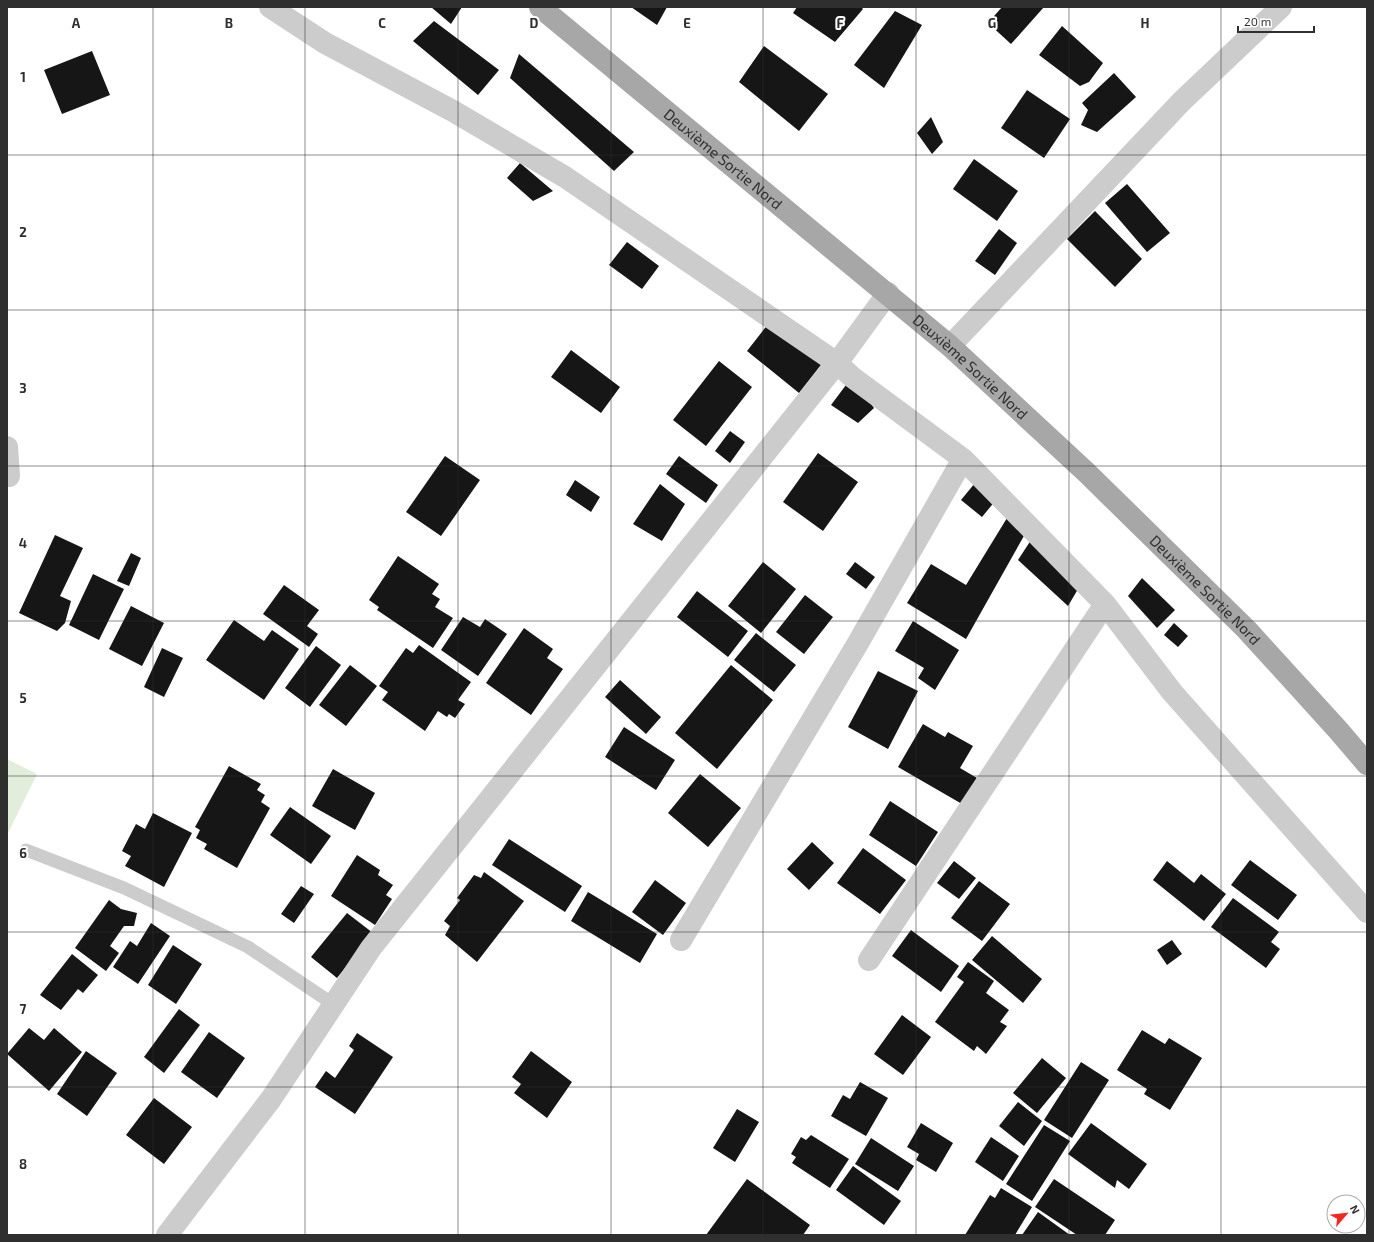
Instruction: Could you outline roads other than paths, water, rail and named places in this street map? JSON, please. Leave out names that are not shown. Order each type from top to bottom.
[{"type":"main road","name":"Deuxième Sortie Nord","points":[[544,9],[813,234],[888,293],[950,346],[1087,473],[1236,620],[1338,730],[1367,764]]},
{"type":"street","points":[[270,7],[325,43],[453,111],[565,177],[837,363],[852,377],[962,459],[1105,604],[1172,692],[1367,912]]},
{"type":"street","points":[[950,346],[1182,101],[1281,7]]},
{"type":"street","points":[[167,1235],[271,1099],[333,1004],[372,948],[837,363],[888,293]]},
{"type":"street","points":[[7,447],[9,476]]},
{"type":"street","points":[[681,940],[858,643],[962,459]]},
{"type":"street","points":[[869,960],[1105,604]]},
{"type":"lane","points":[[26,850],[124,888],[248,948],[333,1004]]}]
